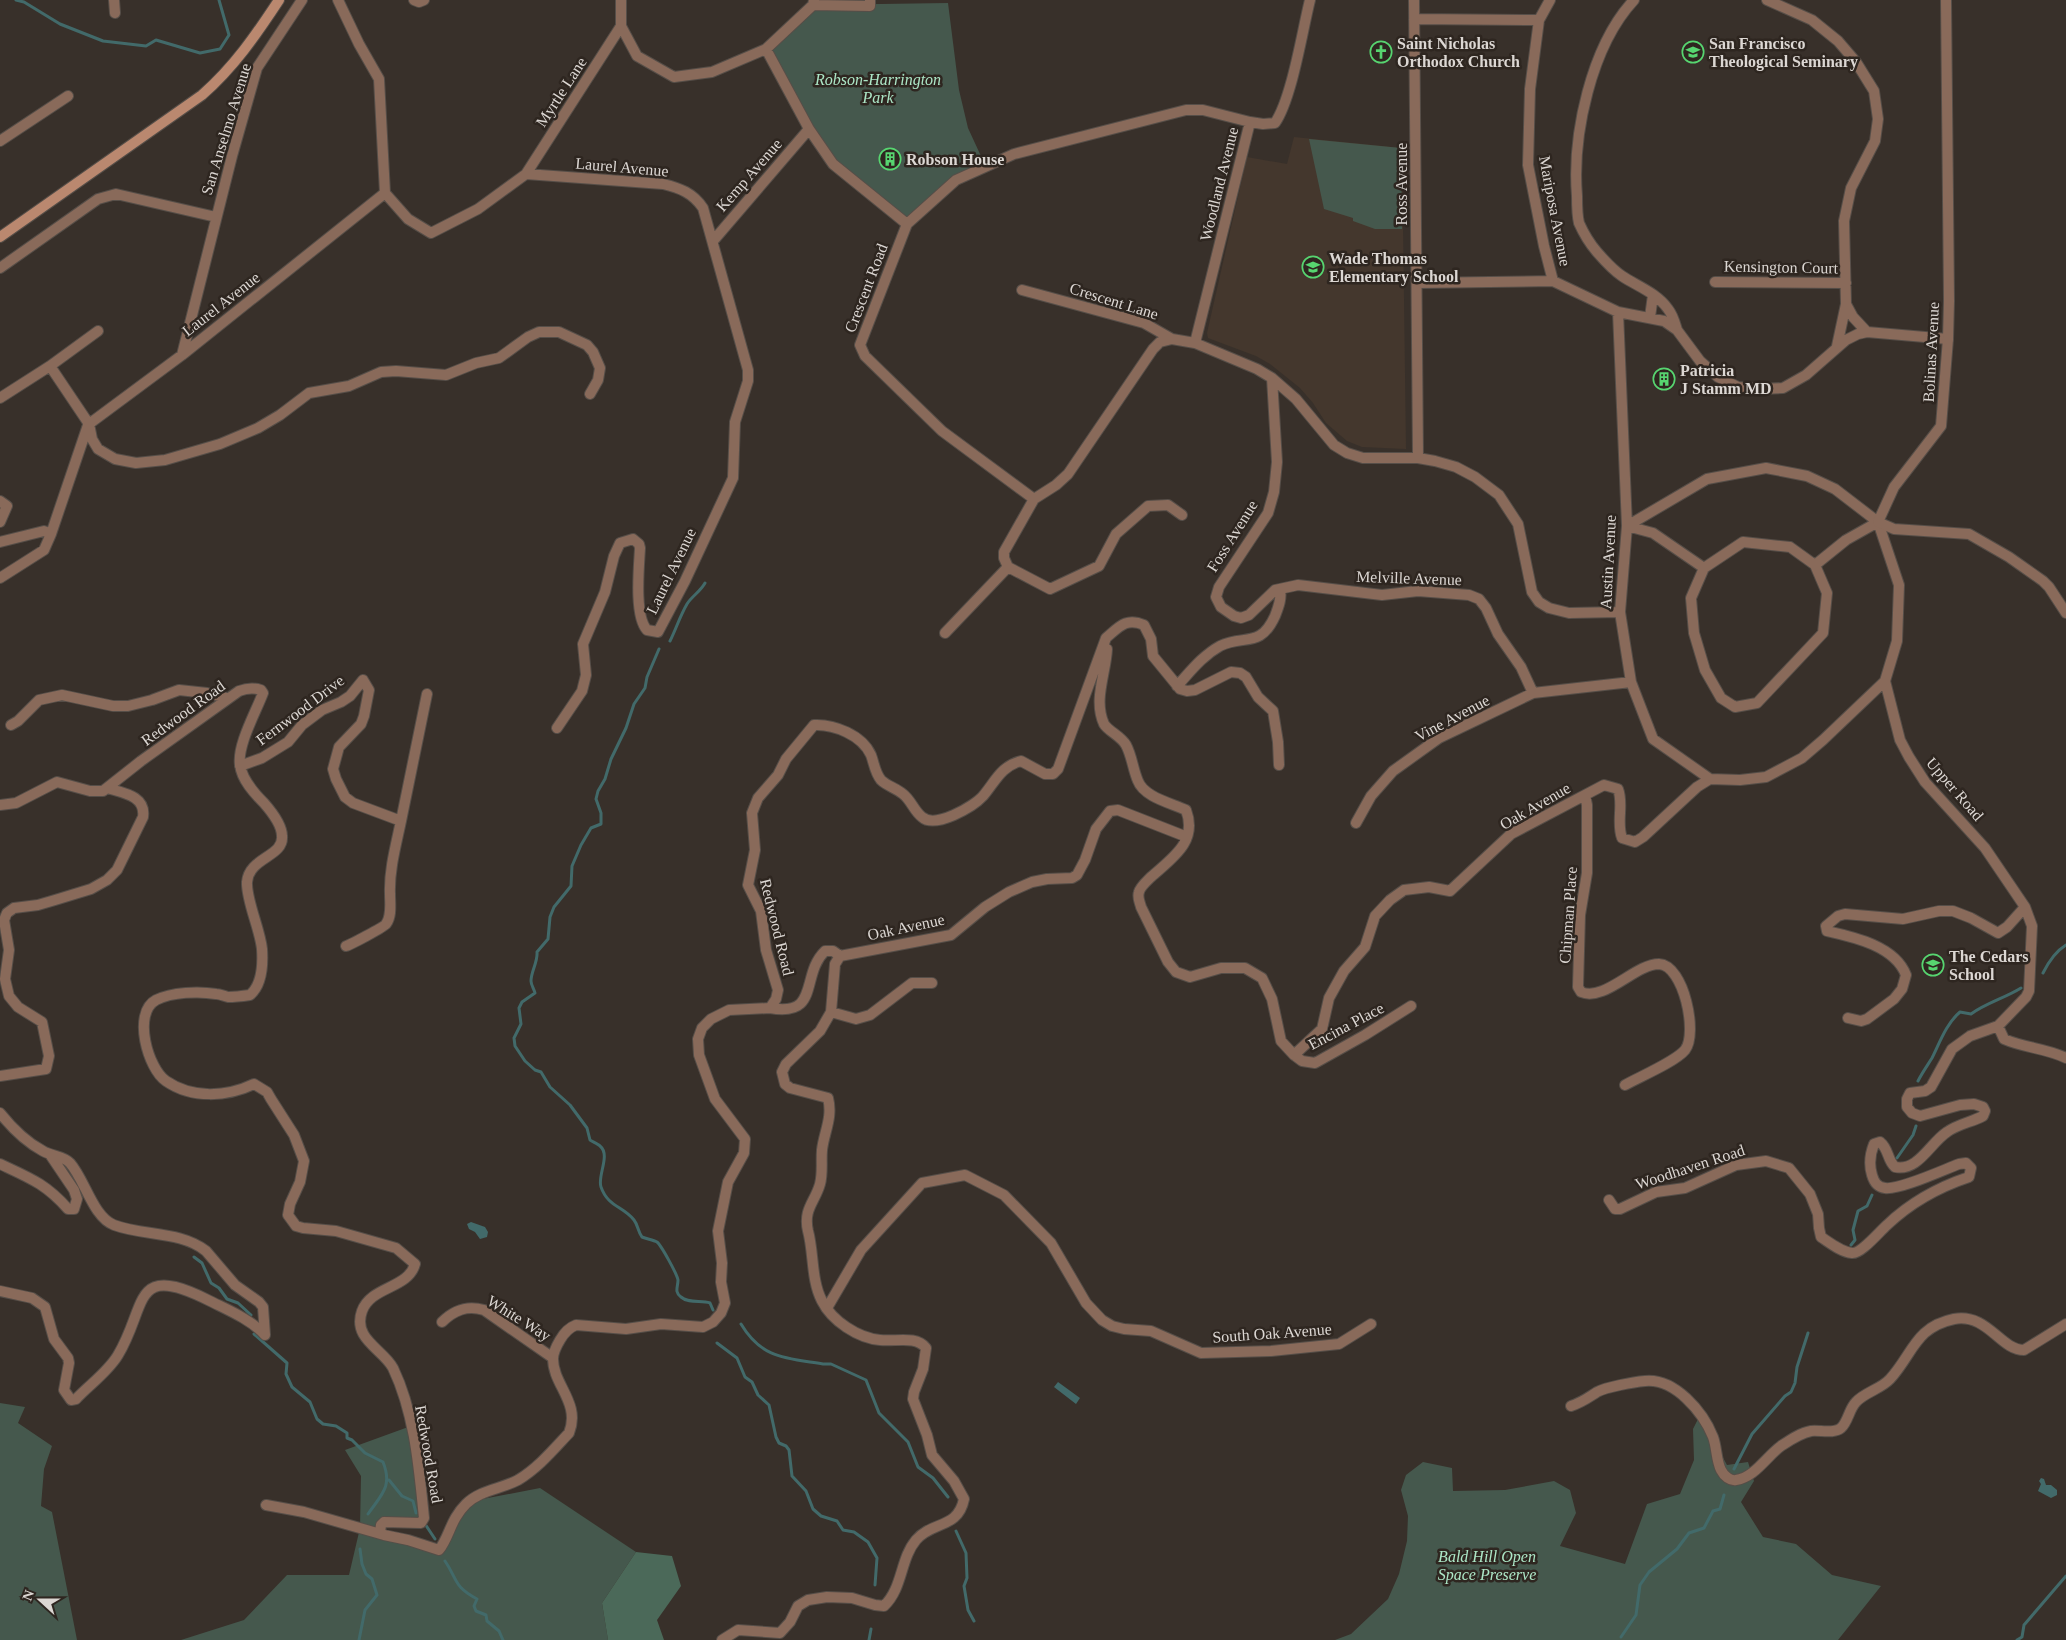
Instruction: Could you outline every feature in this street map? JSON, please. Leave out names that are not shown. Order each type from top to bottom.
[{"type":"main road","points":[[0,238],[202,95],[222,77],[245,50],[279,0]]},
{"type":"street","points":[[114,0],[115,13]]},
{"type":"street","name":"San Anselmo Avenue","points":[[0,268],[98,199],[116,194],[216,217],[257,68],[302,0]]},
{"type":"street","points":[[338,0],[378,79],[385,193],[408,219],[431,233],[478,209],[526,174]]},
{"type":"street","points":[[414,0],[419,2],[424,0]]},
{"type":"street","points":[[621,0],[621,26],[637,56],[674,77],[712,72],[766,48],[813,3],[870,6],[870,0]]},
{"type":"street","name":"Woodland Avenue","points":[[1195,343],[1250,122],[1274,123],[1281,114],[1310,0]]},
{"type":"street","name":"Ross Avenue","points":[[1414,0],[1418,458]]},
{"type":"street","name":"Mariposa Avenue","points":[[1550,0],[1539,20],[1530,89],[1528,164],[1553,281]]},
{"type":"street","points":[[1634,0],[1627,8],[1605,46],[1590,85],[1579,135],[1576,182],[1579,222],[1596,251],[1620,275],[1653,295],[1668,308],[1677,330],[1700,361],[1718,377],[1738,387],[1782,388],[1806,375],[1837,346],[1852,336],[1867,332],[1948,339]]},
{"type":"street","points":[[1767,0],[1812,20],[1838,40],[1856,62],[1874,91],[1878,119],[1874,141],[1851,188],[1844,221],[1846,304],[1837,346]]},
{"type":"street","name":"Bolinas Avenue","points":[[1878,522],[1894,487],[1941,426],[1948,339],[1946,0]]},
{"type":"street","points":[[1414,19],[1539,20]]},
{"type":"street","name":"Myrtle Lane","points":[[526,174],[621,26]]},
{"type":"street","points":[[766,48],[809,129],[833,164],[907,224]]},
{"type":"street","points":[[0,141],[68,96]]},
{"type":"street","name":"Crescent Road","points":[[1034,499],[937,427],[865,356],[860,348],[907,224],[956,180],[1014,154],[1186,110],[1203,110],[1250,122]]},
{"type":"street","name":"Kemp Avenue","points":[[713,241],[809,129]]},
{"type":"street","name":"Laurel Avenue","points":[[526,174],[674,186],[684,190],[698,202],[703,208],[713,241],[748,370],[748,381],[735,422],[733,478],[685,581],[658,632],[647,630],[642,618],[637,577],[639,544],[633,539],[624,540],[620,543],[614,556],[605,592],[583,644],[586,675],[582,690],[557,728]]},
{"type":"street","name":"Laurel Avenue","points":[[89,424],[182,355],[385,193]]},
{"type":"street","points":[[182,355],[216,217]]},
{"type":"street","points":[[1417,283],[1553,281],[1618,312],[1664,321],[1677,330]]},
{"type":"street","name":"Kensington Court","points":[[1715,282],[1846,283]]},
{"type":"street","name":"Crescent Lane","points":[[1022,290],[1144,323],[1172,338],[1195,343],[1257,369],[1272,378],[1296,400],[1334,445],[1347,453],[1363,458],[1418,458],[1456,467],[1475,477],[1499,495],[1518,524],[1532,592],[1539,602],[1549,608],[1569,613],[1620,612]]},
{"type":"street","points":[[1650,317],[1653,295]]},
{"type":"street","points":[[1846,304],[1853,317],[1867,332]]},
{"type":"street","name":"Austin Avenue","points":[[1618,312],[1626,526],[1620,612],[1631,682],[1653,739],[1710,779]]},
{"type":"street","points":[[0,398],[50,366],[98,331]]},
{"type":"street","points":[[50,366],[89,424],[92,439],[98,449],[106,455],[125,462],[136,463],[165,460],[220,444],[258,428],[280,415],[309,393],[349,386],[381,372],[446,374],[476,363],[499,358],[528,337],[549,331],[576,339],[593,352],[600,368],[598,380],[590,394]]},
{"type":"street","points":[[1172,338],[1160,342],[1153,349],[1068,474],[1056,485],[1034,499],[1004,552],[1004,558],[1008,567],[1050,589],[1099,566],[1116,534],[1148,506],[1168,505],[1182,515]]},
{"type":"street","name":"Foss Avenue","points":[[1272,378],[1277,462],[1274,492],[1268,513],[1218,587],[1216,597],[1221,607],[1234,616],[1241,618],[1248,616],[1270,593],[1280,590]]},
{"type":"street","points":[[0,578],[44,550],[89,424]]},
{"type":"street","points":[[1626,526],[1707,479],[1766,468],[1807,476],[1835,489],[1878,522],[1894,529],[1969,534],[2009,557],[2043,581],[2050,587],[2066,613]]},
{"type":"street","points":[[0,501],[6,506],[0,522]]},
{"type":"street","points":[[1815,565],[1846,540],[1878,522]]},
{"type":"street","points":[[1710,779],[1740,780],[1766,777],[1802,758],[1885,681],[1897,641],[1899,585],[1878,522]]},
{"type":"street","points":[[1626,526],[1653,533],[1704,568]]},
{"type":"street","points":[[0,542],[44,531],[51,534]]},
{"type":"street","points":[[1743,542],[1790,547],[1804,555],[1815,565],[1827,593],[1823,633],[1757,703],[1735,707],[1721,698],[1705,670],[1694,633],[1691,598],[1704,568],[1743,542]]},
{"type":"street","points":[[945,633],[1008,567]]},
{"type":"street","name":"Melville Avenue","points":[[1280,590],[1298,585],[1382,595],[1418,591],[1469,595],[1479,599],[1486,608],[1498,634],[1521,667],[1532,693]]},
{"type":"street","points":[[1176,686],[1207,654],[1222,645],[1253,639],[1264,634],[1270,628],[1277,612],[1281,597],[1280,590]]},
{"type":"street","points":[[1279,764],[1273,711],[1258,697],[1246,677],[1240,673],[1231,672],[1195,690],[1187,691],[1176,686],[1153,656],[1151,640],[1144,625],[1134,621],[1123,624],[1106,638],[1107,650],[1100,699],[1101,714],[1105,726],[1116,733],[1126,745],[1138,783],[1144,791],[1186,810],[1190,819],[1187,837],[1181,850],[1147,880],[1139,891],[1138,899],[1164,954],[1176,972],[1190,977],[1221,968],[1245,968],[1262,978],[1272,999],[1281,1041],[1294,1055]]},
{"type":"street","name":"Redwood Road","points":[[770,1008],[776,999],[778,990],[766,950],[761,911],[748,884],[755,850],[752,813],[758,798],[778,775],[786,759],[805,734],[814,725],[824,725],[858,738],[870,754],[880,779],[888,786],[902,792],[922,817],[929,821],[941,820],[976,802],[1010,764],[1021,761],[1045,774],[1053,774],[1058,769],[1106,638]]},
{"type":"street","name":"Fernwood Drive","points":[[240,766],[262,758],[288,742],[302,725],[322,710],[341,702],[363,680],[369,690],[364,716],[361,724],[339,747],[333,769],[345,797],[353,803],[400,821]]},
{"type":"street","name":"Upper Road","points":[[1885,681],[1900,740],[1909,757],[1925,782],[1985,848],[2025,907],[2032,926],[2029,991],[2026,997],[1998,1026]]},
{"type":"street","points":[[1532,693],[1631,682]]},
{"type":"street","name":"Redwood Road","points":[[107,788],[227,698],[246,688],[255,688],[263,693],[241,752],[240,766],[247,782],[270,810],[282,833],[283,839],[275,852],[254,865],[247,881],[262,949],[263,960],[259,981],[250,995],[228,997],[217,994],[194,993],[165,997],[155,1001],[150,1006],[143,1025],[152,1063],[166,1081],[196,1093],[213,1095],[240,1091],[254,1084],[266,1092],[294,1135],[304,1161],[300,1182],[290,1204],[288,1215],[296,1226],[336,1231],[380,1242],[396,1248],[415,1264],[413,1271],[404,1280],[382,1291],[366,1303],[362,1312],[363,1332],[376,1351],[392,1366],[401,1388],[411,1426],[422,1493],[424,1518],[421,1523],[384,1522],[379,1529],[384,1535],[439,1550],[453,1519],[467,1502],[483,1492],[515,1481],[528,1473],[569,1433],[573,1424],[571,1408],[553,1358]]},
{"type":"street","points":[[11,725],[18,721],[39,700],[62,695],[113,706],[128,706],[179,690],[207,693],[227,698]]},
{"type":"street","name":"Vine Avenue","points":[[1356,823],[1371,796],[1393,771],[1439,738],[1532,693]]},
{"type":"street","points":[[346,946],[379,930],[385,925],[388,918],[391,874],[400,821],[427,694]]},
{"type":"street","name":"Oak Avenue","points":[[1294,1055],[1322,1030],[1329,998],[1344,971],[1365,947],[1375,916],[1390,900],[1404,890],[1428,887],[1450,891],[1511,834],[1604,785],[1618,789],[1620,796],[1619,830],[1622,838],[1635,842],[1643,837],[1697,786],[1710,779]]},
{"type":"street","points":[[0,805],[16,803],[57,782],[98,792],[107,788],[135,798],[141,802],[144,810],[143,817],[117,870],[107,880],[91,889],[38,905],[14,908],[7,913],[4,920],[9,950],[5,979],[6,988],[12,1002],[42,1022],[49,1056],[46,1069],[0,1076]]},
{"type":"street","name":"Chipman Place","points":[[1585,795],[1587,805],[1587,873],[1580,915],[1578,987],[1581,992],[1592,994],[1647,968],[1658,964],[1666,966],[1679,978],[1686,1002],[1691,1034],[1684,1051],[1625,1085]]},
{"type":"street","name":"Oak Avenue","points":[[840,956],[951,935],[986,907],[1009,892],[1032,882],[1072,878],[1077,875],[1085,860],[1096,829],[1110,811],[1118,810],[1187,837]]},
{"type":"street","points":[[1848,1018],[1861,1021],[1867,1019],[1894,999],[1902,989],[1906,974],[1899,961],[1884,950],[1854,937],[1827,931],[1826,926],[1838,916],[1845,914],[1903,918],[1939,910],[1953,911],[1998,932],[2008,927],[2025,907]]},
{"type":"street","points":[[553,1358],[561,1339],[569,1328],[576,1325],[626,1329],[662,1324],[703,1327],[713,1322],[721,1313],[725,1303],[721,1282],[722,1263],[718,1231],[728,1182],[744,1153],[745,1139],[715,1100],[699,1055],[698,1039],[702,1028],[711,1019],[730,1010],[770,1008],[784,1010],[796,1008],[804,1000],[817,959],[825,951],[833,951],[840,956],[835,964],[831,1012],[820,1031],[786,1064],[782,1072],[785,1084],[790,1088],[828,1098],[831,1111],[822,1152],[822,1177],[809,1205],[806,1221],[812,1244],[815,1280],[822,1302],[826,1308],[852,1331],[880,1340],[919,1341],[926,1348],[923,1369],[913,1399],[928,1435],[932,1455],[960,1490],[964,1499],[956,1518],[917,1538],[897,1586],[884,1606],[852,1598],[827,1597],[808,1600],[798,1606],[790,1622],[780,1633],[738,1630],[722,1640]]},
{"type":"street","points":[[831,1012],[856,1019],[870,1015],[912,983],[932,983]]},
{"type":"street","name":"Encina Place","points":[[1294,1055],[1302,1061],[1316,1063],[1365,1036],[1411,1006]]},
{"type":"street","points":[[1998,1026],[2004,1039],[2022,1046],[2053,1052],[2066,1058]]},
{"type":"street","name":"Woodhaven Road","points":[[1609,1200],[1615,1209],[1620,1209],[1656,1192],[1685,1188],[1736,1165],[1766,1161],[1789,1168],[1810,1194],[1818,1214],[1818,1228],[1821,1237],[1840,1249],[1853,1254],[1861,1251],[1892,1220],[1927,1195],[1948,1184],[1969,1177],[1971,1174],[1971,1168],[1966,1163],[1959,1164],[1903,1185],[1883,1188],[1873,1180],[1870,1153],[1874,1144],[1880,1142],[1886,1147],[1891,1163],[1895,1167],[1908,1167],[1918,1161],[1948,1131],[1983,1116],[1985,1111],[1983,1107],[1974,1104],[1960,1104],[1920,1116],[1912,1113],[1907,1107],[1907,1099],[1910,1094],[1925,1091],[1931,1087],[1952,1049],[1970,1036],[1998,1026]]},
{"type":"street","points":[[0,1113],[23,1138],[51,1156],[70,1163],[104,1218],[113,1225],[178,1239],[200,1246],[235,1285],[263,1307],[265,1335],[244,1318],[188,1290],[169,1285],[156,1286],[148,1291],[140,1301],[117,1358],[76,1400],[71,1400],[64,1390],[69,1363],[68,1358],[54,1339],[45,1307],[32,1298],[0,1291]]},
{"type":"street","points":[[0,1164],[35,1180],[53,1193],[68,1209],[74,1209],[77,1200],[74,1190],[51,1156]]},
{"type":"street","name":"South Oak Avenue","points":[[826,1308],[861,1250],[922,1183],[965,1175],[1004,1195],[1051,1243],[1086,1303],[1102,1320],[1112,1326],[1152,1331],[1201,1354],[1271,1351],[1339,1344],[1371,1324]]},
{"type":"street","name":"White Way","points":[[442,1322],[449,1314],[462,1309],[474,1308],[484,1310],[553,1358]]},
{"type":"street","points":[[1571,1406],[1585,1402],[1598,1391],[1646,1381],[1663,1382],[1679,1391],[1707,1425],[1721,1470],[1726,1477],[1734,1480],[1744,1478],[1779,1447],[1796,1437],[1809,1432],[1833,1431],[1841,1428],[1858,1399],[1875,1391],[1890,1380],[1915,1341],[1928,1329],[1939,1323],[1956,1319],[1972,1321],[1991,1329],[2010,1347],[2019,1350],[2024,1350],[2066,1324]]},
{"type":"street","points":[[266,1505],[304,1512],[384,1535]]},
{"type":"shaded area","name":"Wade Thomas Elementary School","points":[[1294,137],[1402,148],[1406,449],[1362,447],[1347,441],[1326,423],[1300,388],[1270,364],[1256,356],[1208,338],[1207,333],[1247,157],[1287,164]]},
{"type":"green space","name":"Robson-Harrington Park","points":[[948,3],[959,90],[968,128],[986,167],[956,181],[907,224],[833,164],[766,49],[813,5]]},
{"type":"green space","points":[[1309,139],[1401,148],[1402,229],[1375,229],[1353,221],[1353,218],[1324,209]]},
{"type":"green space","points":[[0,1403],[25,1407],[18,1423],[52,1446],[44,1469],[41,1506],[52,1512],[77,1640],[0,1640]]},
{"type":"green space","name":"Bald Hill Open Space Preserve","points":[[1700,1415],[1727,1465],[1748,1462],[1754,1481],[1741,1502],[1763,1537],[1796,1544],[1832,1575],[1881,1586],[1838,1640],[1335,1640],[1351,1634],[1388,1599],[1399,1574],[1407,1541],[1408,1516],[1401,1490],[1406,1475],[1423,1462],[1452,1468],[1453,1491],[1505,1490],[1554,1481],[1570,1490],[1576,1513],[1560,1546],[1625,1564],[1647,1504],[1680,1494],[1694,1460],[1693,1429]]},
{"type":"green space","points":[[411,1426],[424,1518],[384,1522],[379,1529],[437,1550],[467,1502],[540,1488],[636,1552],[602,1603],[608,1640],[181,1640],[244,1620],[287,1575],[349,1575],[360,1528],[361,1476],[345,1450]]},
{"type":"green space","points":[[636,1552],[672,1556],[681,1586],[657,1620],[664,1640],[608,1640],[602,1603]]},
{"type":"water","points":[[471,1222],[485,1227],[488,1232],[487,1237],[480,1239],[475,1232],[469,1229],[467,1224]]},
{"type":"water","points":[[1058,1382],[1080,1398],[1076,1404],[1054,1387]]},
{"type":"water","points":[[2041,1478],[2044,1479],[2046,1485],[2051,1485],[2057,1490],[2057,1495],[2051,1498],[2038,1491]]},
{"type":"waterway","points":[[16,0],[24,2],[60,24],[103,41],[146,46],[156,40],[200,53],[220,49],[229,35],[219,0]]},
{"type":"waterway","points":[[670,641],[687,604],[705,583]]},
{"type":"waterway","points":[[659,649],[647,677],[645,688],[634,704],[626,728],[611,759],[605,779],[598,791],[596,799],[601,813],[601,824],[591,828],[581,845],[572,866],[571,886],[554,907],[550,917],[548,939],[537,952],[531,977],[535,993],[522,1002],[519,1008],[521,1024],[514,1038],[515,1046],[525,1061],[535,1070],[541,1072],[550,1087],[570,1105],[587,1128],[590,1140],[599,1145],[603,1150],[604,1160],[600,1182],[604,1194],[612,1203],[630,1215],[642,1237],[659,1244],[677,1277],[677,1291],[679,1295],[691,1301],[710,1303],[713,1310]]},
{"type":"waterway","points":[[2043,973],[2059,950],[2066,945]]},
{"type":"waterway","points":[[1918,1081],[1947,1028],[1960,1012],[1971,1014],[2021,988]]},
{"type":"waterway","points":[[1897,1158],[1913,1135],[1916,1126]]},
{"type":"waterway","points":[[1851,1245],[1855,1240],[1853,1230],[1858,1211],[1867,1206],[1872,1195]]},
{"type":"waterway","points":[[194,1257],[202,1263],[211,1283],[219,1288],[227,1299],[238,1303],[251,1315]]},
{"type":"waterway","points":[[741,1324],[757,1344],[776,1355],[831,1364],[866,1380],[879,1413],[908,1442],[918,1467],[933,1478],[948,1497]]},
{"type":"waterway","points":[[1734,1469],[1752,1434],[1785,1396],[1791,1392],[1808,1333]]},
{"type":"waterway","points":[[254,1334],[287,1363],[286,1374],[292,1387],[310,1402],[317,1419],[323,1424],[336,1426],[347,1433],[347,1438],[352,1440],[365,1453],[383,1462],[387,1478],[386,1484],[381,1496],[368,1514]]},
{"type":"waterway","points":[[717,1343],[737,1358],[745,1377],[752,1382],[758,1395],[769,1405],[776,1437],[779,1443],[786,1446],[789,1450],[792,1476],[806,1491],[813,1509],[821,1516],[837,1521],[843,1530],[854,1532],[868,1542],[877,1558],[875,1585]]},
{"type":"waterway","points":[[389,1480],[402,1496],[413,1501],[416,1513]]},
{"type":"waterway","points":[[1621,1637],[1636,1615],[1640,1585],[1649,1572],[1677,1549],[1689,1533],[1704,1528],[1713,1511],[1720,1509],[1724,1495]]},
{"type":"waterway","points":[[425,1524],[435,1539]]},
{"type":"waterway","points":[[956,1531],[966,1553],[967,1578],[964,1586],[968,1610],[974,1621]]},
{"type":"waterway","points":[[359,1640],[365,1610],[377,1595],[372,1579],[366,1574],[362,1564],[360,1549]]},
{"type":"waterway","points":[[445,1561],[460,1586],[477,1599],[474,1606],[476,1611],[486,1615],[487,1621],[499,1631],[503,1640]]},
{"type":"waterway","points":[[2017,1640],[2022,1637],[2024,1625],[2066,1576]]},
{"type":"waterway","points":[[869,1640],[871,1629]]},
{"type":"place","name":"Saint Nicholas Orthodox Church","points":[[1381,52]]},
{"type":"place","name":"San Francisco Theological Seminary","points":[[1693,52]]},
{"type":"place","name":"Robson House","points":[[890,159]]},
{"type":"place","name":"Wade Thomas Elementary School","points":[[1313,267]]},
{"type":"place","name":"Patricia J Stamm MD","points":[[1664,379]]},
{"type":"place","name":"The Cedars School","points":[[1933,965]]}]
